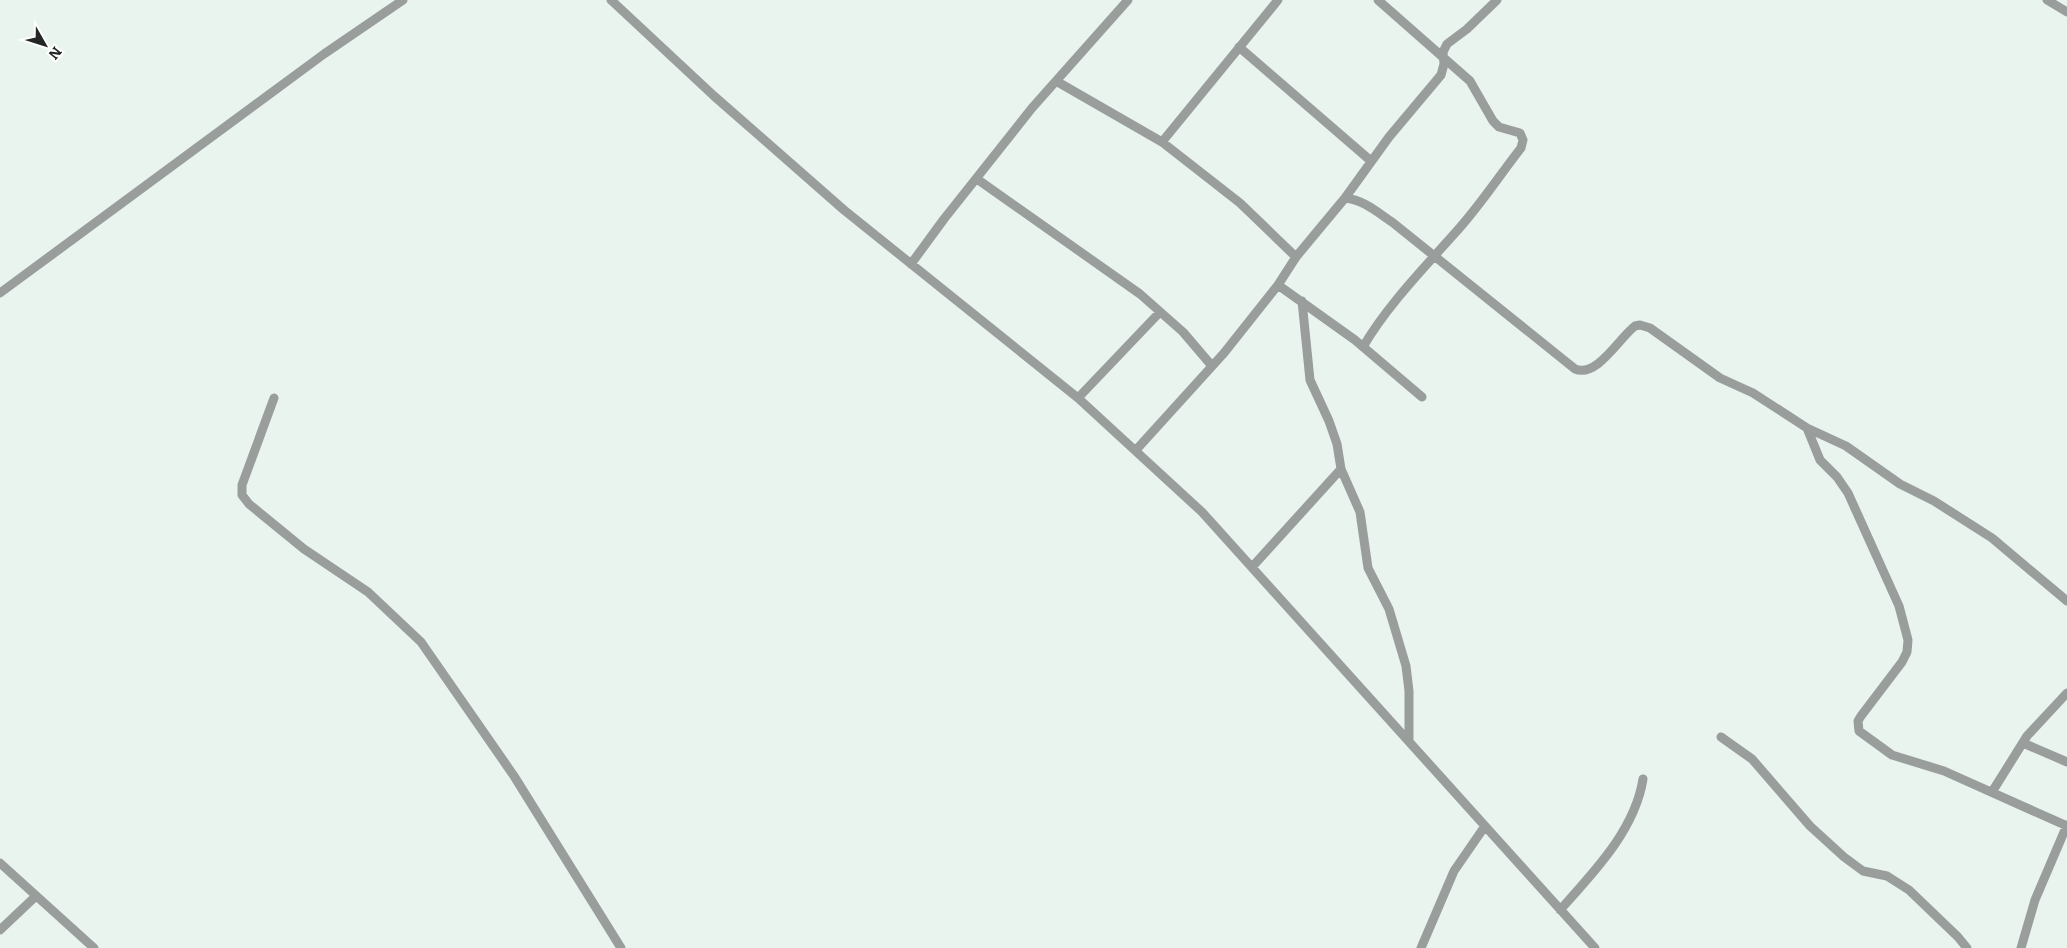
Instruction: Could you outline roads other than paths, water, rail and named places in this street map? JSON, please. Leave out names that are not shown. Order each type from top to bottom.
[{"type":"street","points":[[0,293],[324,54],[402,0]]},
{"type":"street","points":[[611,0],[714,96],[844,210],[1078,398],[1202,512],[1253,566],[1595,948]]},
{"type":"street","points":[[911,264],[1032,108],[1128,0]]},
{"type":"street","points":[[1162,142],[1278,0]]},
{"type":"street","points":[[1363,347],[1374,329],[1434,255],[1464,222],[1521,148],[1523,140],[1520,133],[1499,127],[1493,121],[1470,81],[1378,0]]},
{"type":"street","points":[[1136,450],[1212,366],[1278,285],[1296,258],[1345,198],[1371,161],[1441,75],[1443,52],[1447,44],[1467,30],[1497,0]]},
{"type":"street","points":[[2047,0],[2067,12]]},
{"type":"street","points":[[1239,47],[1371,161]]},
{"type":"street","points":[[1056,81],[1162,142],[1240,204],[1296,258]]},
{"type":"street","points":[[976,179],[1140,294],[1183,332],[1212,366]]},
{"type":"street","points":[[1345,198],[1356,199],[1367,204],[1434,255],[1575,369],[1581,371],[1592,369],[1630,330],[1635,326],[1644,326],[1674,344],[1720,378],[1753,393],[1807,428],[1846,446],[1900,484],[1934,501],[1992,538],[2067,601]]},
{"type":"street","points":[[1278,285],[1363,347],[1422,397]]},
{"type":"street","points":[[1302,301],[1310,380],[1337,444],[1341,469],[1360,512],[1368,568],[1389,609],[1406,666],[1409,691],[1410,742]]},
{"type":"street","points":[[1078,398],[1160,312]]},
{"type":"street","points":[[274,398],[242,485],[242,495],[249,504],[304,549],[368,592],[408,627],[421,642],[514,776],[622,948]]},
{"type":"street","points":[[1807,428],[1820,460],[1848,493],[1899,606],[1907,630],[1907,652],[1902,662],[1861,716],[1858,721],[1858,731],[1892,755],[1944,771],[2067,826],[2035,900],[2021,948]]},
{"type":"street","points":[[1253,566],[1341,469]]},
{"type":"street","points":[[1992,792],[2022,743],[2063,702],[2067,693]]},
{"type":"street","points":[[1721,737],[1752,759],[1810,826],[1844,857],[1863,871],[1887,876],[1909,890],[1967,948]]},
{"type":"street","points":[[2022,743],[2067,762]]},
{"type":"street","points":[[1560,910],[1613,846],[1636,808],[1643,779]]},
{"type":"street","points":[[1421,948],[1454,871],[1485,826]]},
{"type":"street","points":[[0,863],[94,948]]},
{"type":"street","points":[[0,930],[36,896]]}]
